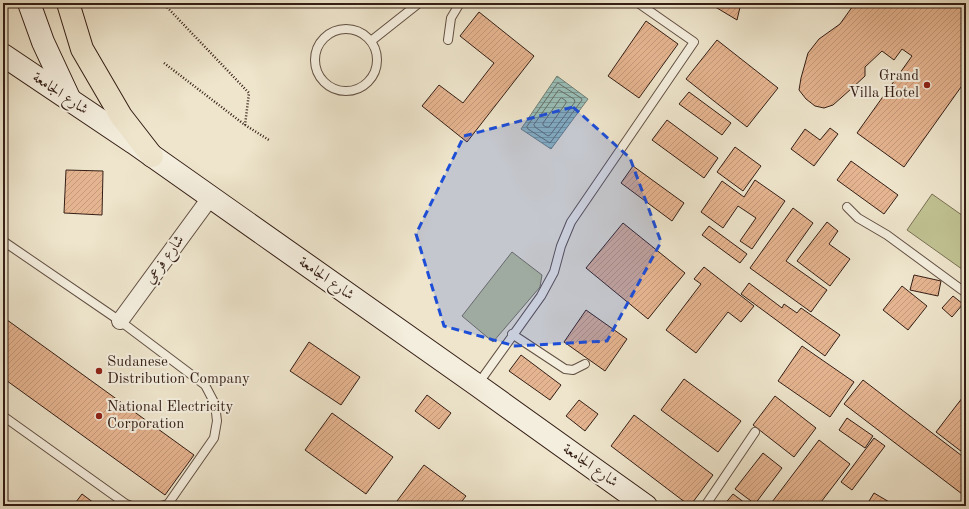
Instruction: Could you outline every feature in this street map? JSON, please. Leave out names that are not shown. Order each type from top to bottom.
[{"type":"main road","points":[[29,3],[43,42],[71,101]]},
{"type":"main road","points":[[68,3],[82,49],[121,116],[152,156]]},
{"type":"main road","name":"شارع الجامعة","points":[[3,55],[152,156],[646,506]]},
{"type":"street","name":"شارع فرعي","points":[[120,321],[210,198]]},
{"type":"lane","points":[[371,41],[419,3]]},
{"type":"lane","points":[[448,40],[451,18],[460,3]]},
{"type":"lane","points":[[477,385],[540,296],[554,272],[561,246],[571,222],[694,42],[638,3]]},
{"type":"lane","points":[[340,29],[351,29],[362,33],[371,41],[376,51],[378,63],[375,74],[368,83],[358,90],[347,92],[335,90],[325,84],[318,75],[314,64],[315,52],[320,41],[329,33],[340,29]]},
{"type":"lane","points":[[847,207],[858,218],[887,235],[966,293]]},
{"type":"lane","points":[[3,241],[120,321],[205,385],[215,404],[217,421],[214,438],[168,504],[161,506]]},
{"type":"lane","points":[[512,334],[565,369],[573,370],[585,364]]},
{"type":"lane","points":[[3,416],[126,504],[131,506]]},
{"type":"lane","points":[[705,506],[755,432]]},
{"type":"path","points":[[163,3],[249,93],[245,125]]},
{"type":"path","points":[[164,63],[245,125],[270,140]]},
{"type":"highlighted area","points":[[573,107],[630,158],[661,242],[607,341],[515,346],[444,326],[416,234],[464,136]]},
{"type":"green space","points":[[932,194],[966,218],[966,272],[907,230]]},
{"type":"green space","points":[[512,252],[542,275],[540,287],[493,342],[462,316]]},
{"type":"water","points":[[557,76],[588,99],[551,149],[521,129]]},
{"type":"building","points":[[713,3],[741,3],[737,20],[712,5]]},
{"type":"building","name":"Grand Villa Hotel","points":[[855,3],[966,3],[966,80],[904,167],[857,133],[912,56],[902,49],[894,60],[882,51],[865,67],[865,76],[833,105],[824,108],[815,106],[806,99],[799,90],[808,53],[819,39],[840,24]]},
{"type":"building","points":[[479,12],[534,56],[467,142],[422,106],[439,85],[463,103],[494,63],[460,36]]},
{"type":"building","points":[[646,21],[678,44],[639,98],[608,76]]},
{"type":"building","points":[[717,40],[778,88],[747,127],[686,79]]},
{"type":"building","points":[[689,92],[731,123],[722,135],[679,104]]},
{"type":"building","points":[[667,120],[718,158],[704,178],[652,140]]},
{"type":"building","points":[[830,128],[838,134],[814,166],[791,149],[805,129],[820,140]]},
{"type":"building","points":[[735,147],[761,166],[743,191],[717,172]]},
{"type":"building","points":[[851,161],[898,195],[884,214],[837,180]]},
{"type":"building","points":[[633,166],[684,203],[672,221],[621,183]]},
{"type":"building","points":[[66,170],[103,171],[102,215],[64,213]]},
{"type":"building","points":[[755,180],[785,201],[752,249],[740,241],[756,218],[738,206],[723,228],[701,212],[722,181],[744,197]]},
{"type":"building","points":[[793,208],[813,223],[786,261],[827,290],[811,312],[750,268]]},
{"type":"building","points":[[827,222],[838,231],[829,244],[850,259],[830,286],[797,261]]},
{"type":"building","points":[[623,223],[685,273],[648,319],[586,268]]},
{"type":"building","points":[[709,226],[747,254],[740,263],[702,235]]},
{"type":"building","points":[[704,267],[754,306],[741,322],[728,312],[696,353],[666,330],[701,284],[694,279]]},
{"type":"building","points":[[914,275],[941,281],[938,296],[910,290]]},
{"type":"building","points":[[749,283],[782,308],[784,304],[797,313],[801,308],[840,335],[825,356],[741,294]]},
{"type":"building","points":[[902,286],[927,306],[908,330],[883,310]]},
{"type":"building","points":[[953,296],[963,304],[952,317],[942,308]]},
{"type":"building","points":[[586,310],[627,339],[605,371],[564,342]]},
{"type":"building","name":"National Electricity Corporation","points":[[3,317],[194,455],[165,495],[3,378]]},
{"type":"building","points":[[309,342],[360,377],[341,405],[290,371]]},
{"type":"building","points":[[802,346],[854,382],[830,417],[778,381]]},
{"type":"building","points":[[521,355],[561,385],[550,400],[509,371]]},
{"type":"building","points":[[684,379],[741,421],[718,452],[661,410]]},
{"type":"building","points":[[863,380],[966,459],[966,497],[844,404]]},
{"type":"building","points":[[966,393],[966,455],[936,432]]},
{"type":"building","points":[[427,395],[451,413],[439,429],[415,411]]},
{"type":"building","points":[[775,396],[816,428],[794,457],[753,425]]},
{"type":"building","points":[[579,400],[598,414],[585,431],[566,416]]},
{"type":"building","points":[[332,413],[393,457],[366,494],[305,450]]},
{"type":"building","points":[[634,415],[713,475],[690,506],[611,446]]},
{"type":"building","points":[[847,418],[873,436],[865,448],[839,430]]},
{"type":"building","points":[[874,438],[885,446],[852,490],[841,482]]},
{"type":"building","points":[[819,440],[850,464],[818,506],[769,506]]},
{"type":"building","points":[[763,453],[782,468],[755,504],[735,489]]},
{"type":"building","points":[[424,465],[466,496],[458,506],[429,506],[424,502],[421,506],[403,506],[397,501]]},
{"type":"building","points":[[874,493],[896,506],[866,506]]},
{"type":"building","points":[[82,494],[98,506],[73,506]]},
{"type":"building","points":[[733,494],[749,506],[723,506]]},
{"type":"place","name":"Grand Villa Hotel","points":[[927,85]]},
{"type":"place","name":"Sudanese Distribution Company","points":[[99,371]]},
{"type":"place","name":"National Electricity Corporation","points":[[99,416]]}]
